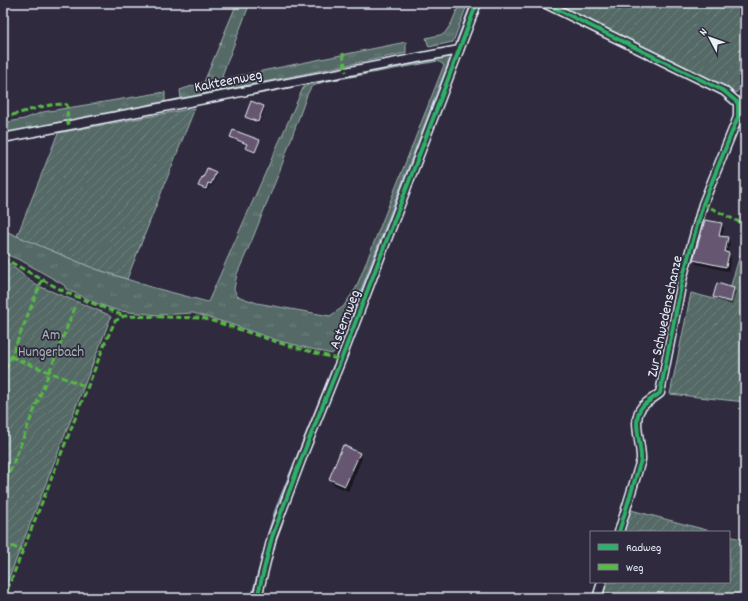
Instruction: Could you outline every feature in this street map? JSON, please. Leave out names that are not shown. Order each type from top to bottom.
[{"type":"street","name":"Asternweg","points":[[257,598],[272,537],[290,488],[344,354],[477,3]]},
{"type":"street","name":"Zur Schwedenschanze","points":[[544,3],[724,91],[738,102],[738,117],[703,204],[683,276],[660,393],[642,407],[637,416],[641,460],[619,531]]},
{"type":"street","name":"Kakteenweg","points":[[3,138],[459,50]]},
{"type":"street","points":[[597,598],[602,583]]},
{"type":"green space","points":[[237,3],[250,3],[222,79],[406,42],[406,53],[181,99],[180,90],[204,82]]},
{"type":"green space","points":[[460,3],[468,3],[453,42],[429,47],[426,38],[444,34],[451,24]]},
{"type":"green space","points":[[553,3],[745,3],[745,81],[736,93]]},
{"type":"green space","points":[[445,55],[450,57],[452,60],[432,107],[354,310],[349,322],[344,326],[338,348],[332,354],[279,341],[193,313],[159,315],[119,311],[98,304],[66,289],[64,285],[22,261],[3,253],[3,230],[93,268],[151,287],[208,302],[303,88],[312,82]],"holes":[[[438,61],[444,65],[356,288],[343,307],[330,316],[257,303],[237,296],[234,289],[237,274],[280,170],[311,87],[323,82]]]},
{"type":"green space","points":[[165,92],[165,103],[3,134],[3,123],[24,119],[43,112]]},
{"type":"green space","points":[[195,108],[127,279],[93,268],[17,236],[58,133]]},
{"type":"green space","points":[[745,238],[745,402],[670,394],[691,293],[726,302]]},
{"type":"green space","name":"Am Hungerbach","points":[[3,260],[36,285],[111,317],[3,593]]},
{"type":"green space","points":[[631,510],[710,531],[623,531]]},
{"type":"green space","points":[[730,536],[745,540],[745,598],[602,598],[607,583],[730,583]]},
{"type":"building","points":[[251,101],[264,106],[258,122],[245,117]]},
{"type":"building","points":[[233,130],[260,140],[255,152],[245,148],[247,144],[230,137]]},
{"type":"building","points":[[207,168],[216,172],[211,184],[208,183],[206,189],[198,186]]},
{"type":"building","points":[[705,220],[722,223],[719,236],[728,237],[725,252],[729,253],[726,267],[693,260]]},
{"type":"building","points":[[717,283],[734,288],[731,302],[713,297]]},
{"type":"building","points":[[343,445],[360,453],[345,486],[329,479]]},
{"type":"waterway","points":[[457,42],[472,3]]},
{"type":"waterway","points":[[350,321],[451,58]]},
{"type":"waterway","points":[[268,536],[276,510],[334,366]]},
{"type":"waterway","points":[[252,598],[266,546]]},
{"type":"marked path","points":[[343,53],[346,72]]},
{"type":"marked path","points":[[738,103],[745,91]]},
{"type":"marked path","points":[[3,117],[44,106],[60,104],[67,105],[68,125]]},
{"type":"marked path","points":[[703,204],[745,225]]},
{"type":"marked path","points":[[3,258],[65,292],[124,316]]},
{"type":"marked path","points":[[3,377],[42,280]]},
{"type":"marked path","points":[[3,489],[75,307]]},
{"type":"marked path","points":[[4,598],[115,321],[124,316],[202,318],[283,344],[341,360]]},
{"type":"marked path","points":[[11,357],[87,387]]},
{"type":"marked path","points":[[3,543],[24,551]]},
{"type":"cycle path","points":[[257,598],[272,537],[477,3]]},
{"type":"cycle path","points":[[544,3],[724,91],[738,103],[738,117],[703,204],[683,276],[660,393],[642,407],[637,418],[641,460],[619,531]]}]
